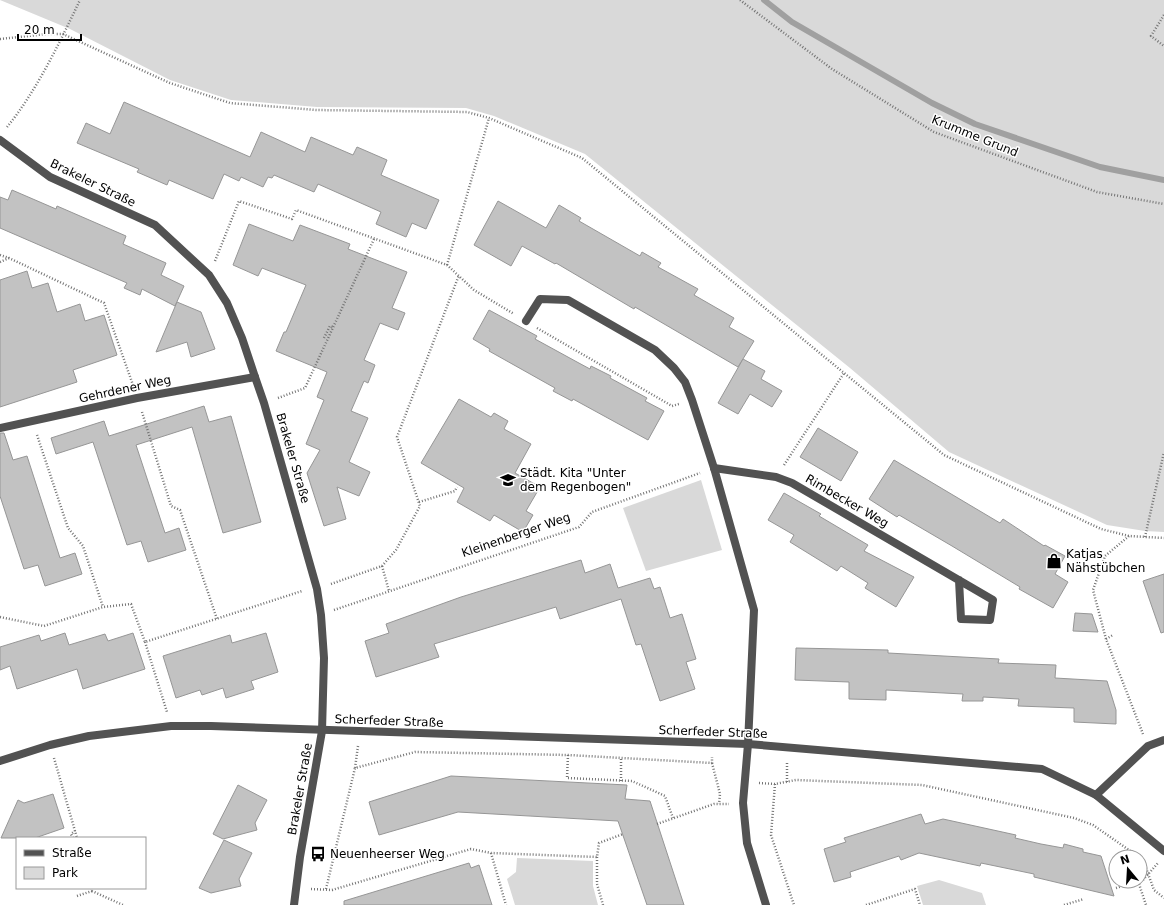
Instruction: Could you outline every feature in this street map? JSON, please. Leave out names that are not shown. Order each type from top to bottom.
[{"type":"street","name":"Brakeler Straße","points":[[0,140],[50,177],[155,226],[210,275],[227,304],[242,338],[264,403],[317,588],[321,614],[324,658],[322,731],[300,857],[294,905]]},
{"type":"street","points":[[526,321],[540,299],[568,300],[655,350],[674,368],[685,382],[714,468],[754,610],[748,744],[743,803],[747,843],[766,905]]},
{"type":"street","name":"Gehrdener Weg","points":[[0,428],[137,398],[255,377]]},
{"type":"street","name":"Rimbecker Weg","points":[[714,468],[776,478],[792,483],[959,580],[993,600],[990,620],[961,619],[959,580]]},
{"type":"street","points":[[0,761],[50,745],[89,736],[171,726],[211,726],[322,731]]},
{"type":"street","name":"Scherfeder Straße","points":[[322,731],[748,744],[1042,769],[1096,795],[1164,851]]},
{"type":"street","points":[[1096,795],[1148,746],[1164,740]]},
{"type":"path","points":[[5,130],[25,103],[64,34],[80,0]]},
{"type":"path","name":"Krumme Grund","points":[[740,0],[832,69],[934,132],[1097,192],[1164,204]]},
{"type":"path","points":[[1164,15],[1151,36],[1164,46]]},
{"type":"path","points":[[0,39],[47,34],[64,34],[170,82],[230,103],[316,110],[467,112],[489,118],[582,158],[944,456],[1101,529],[1129,536],[1164,538]]},
{"type":"path","points":[[447,265],[489,118]]},
{"type":"path","points":[[210,275],[239,201],[292,219],[296,210],[447,265],[474,290],[672,406],[692,400]]},
{"type":"path","points":[[264,403],[305,388],[374,239]]},
{"type":"path","points":[[0,255],[104,303],[137,398],[170,506],[180,510],[217,619]]},
{"type":"path","points":[[0,262],[9,258]]},
{"type":"path","points":[[144,642],[382,566],[396,550],[420,506],[397,437],[459,275]]},
{"type":"path","points":[[324,338],[330,326],[334,327]]},
{"type":"path","points":[[776,478],[844,373]]},
{"type":"path","points":[[33,421],[68,528],[83,546],[103,607]]},
{"type":"path","points":[[1145,537],[1153,507],[1164,452]]},
{"type":"path","name":"Kleinenberger Weg","points":[[321,614],[579,527],[592,512],[714,468]]},
{"type":"path","points":[[419,502],[455,491],[457,487]]},
{"type":"path","points":[[1129,536],[1105,556],[1094,590],[1106,640],[1148,746]]},
{"type":"path","points":[[382,566],[389,590]]},
{"type":"path","points":[[0,617],[44,626],[103,607],[131,604],[171,726]]},
{"type":"path","points":[[1106,640],[1113,635]]},
{"type":"path","points":[[326,889],[355,768],[360,732]]},
{"type":"path","points":[[713,743],[712,763],[720,794],[719,804]]},
{"type":"path","points":[[50,745],[77,837]]},
{"type":"path","points":[[787,782],[788,747]]},
{"type":"path","points":[[355,768],[416,752],[568,756],[712,763]]},
{"type":"path","points":[[568,756],[567,778],[632,781],[665,796],[673,818]]},
{"type":"path","points":[[621,759],[621,781]]},
{"type":"path","points":[[745,782],[775,784],[796,780],[922,785],[1074,818],[1093,825],[1128,849]]},
{"type":"path","points":[[775,784],[772,835],[794,905]]},
{"type":"path","points":[[657,824],[714,804],[743,803]]},
{"type":"path","points":[[72,837],[71,834],[74,831]]},
{"type":"path","points":[[603,905],[597,884],[597,857],[599,843],[623,834]]},
{"type":"path","points":[[296,888],[332,890],[471,849],[491,854],[597,857]]},
{"type":"path","points":[[491,854],[506,905]]},
{"type":"path","points":[[1160,860],[1148,874],[1154,890],[1164,898]]},
{"type":"path","points":[[77,896],[92,889],[122,905]]},
{"type":"path","points":[[866,905],[915,889],[920,905]]},
{"type":"path","points":[[1141,889],[1146,905]]},
{"type":"path","points":[[1064,905],[1084,899]]},
{"type":"path","points":[[112,900],[114,905]]},
{"type":"green space","points":[[0,0],[1164,0],[1164,532],[1145,531],[1107,525],[949,452],[850,368],[585,154],[494,116],[466,108],[317,107],[231,100],[170,80],[70,29]]},
{"type":"green space","points":[[701,480],[722,550],[646,571],[623,508]]},
{"type":"green space","points":[[517,858],[593,861],[593,886],[598,905],[515,905],[507,879],[516,872]]},
{"type":"green space","points":[[939,880],[982,893],[986,905],[923,905],[917,886]]},
{"type":"building","points":[[124,102],[250,157],[261,132],[305,152],[311,137],[353,155],[357,147],[387,160],[381,175],[439,200],[426,229],[412,223],[406,237],[376,224],[381,212],[318,184],[314,192],[274,175],[272,178],[268,177],[263,187],[241,177],[239,181],[224,174],[213,199],[169,180],[167,185],[137,172],[139,169],[77,143],[86,123],[110,134]]},
{"type":"building","points":[[12,190],[56,209],[57,206],[126,236],[123,244],[166,263],[161,275],[184,286],[175,306],[142,289],[140,295],[124,288],[127,283],[0,228],[0,197],[8,200]]},
{"type":"building","points":[[498,201],[546,228],[559,205],[581,218],[579,221],[640,256],[642,252],[661,263],[658,267],[698,289],[694,295],[734,318],[729,327],[754,341],[738,367],[635,307],[634,309],[556,263],[555,264],[522,246],[511,266],[474,245]]},
{"type":"building","points":[[249,224],[293,241],[300,225],[350,244],[348,249],[407,272],[392,308],[405,313],[398,330],[380,323],[364,360],[375,365],[368,383],[364,381],[351,411],[368,418],[349,462],[370,472],[359,496],[337,487],[346,519],[324,526],[307,473],[320,450],[306,444],[324,400],[317,397],[327,372],[276,351],[284,332],[286,332],[306,285],[262,268],[258,276],[233,265]]},
{"type":"building","points":[[27,271],[32,288],[48,283],[57,312],[80,304],[85,321],[104,315],[117,355],[73,370],[77,382],[0,407],[0,280]]},
{"type":"building","points":[[177,302],[201,312],[215,349],[191,357],[187,342],[156,352]]},
{"type":"building","points":[[489,310],[537,336],[535,339],[577,362],[590,369],[591,366],[611,376],[610,378],[647,398],[645,401],[664,411],[648,440],[573,399],[572,401],[553,391],[555,388],[489,351],[490,349],[473,339]]},
{"type":"building","points":[[743,359],[765,371],[761,379],[782,391],[772,407],[750,394],[738,414],[718,403]]},
{"type":"building","points":[[459,399],[491,417],[494,413],[508,421],[504,429],[531,444],[515,473],[540,487],[526,511],[533,515],[523,532],[494,515],[490,521],[457,502],[464,488],[421,463]]},
{"type":"building","points":[[204,406],[209,422],[231,416],[261,522],[223,533],[192,427],[136,445],[165,533],[179,528],[186,550],[148,562],[141,541],[127,545],[93,442],[56,454],[51,438],[104,421],[109,436]]},
{"type":"building","points":[[818,428],[858,452],[841,481],[800,457]]},
{"type":"building","points":[[0,433],[4,433],[13,460],[27,456],[60,558],[75,553],[82,574],[45,586],[38,565],[24,569],[0,496]]},
{"type":"building","points":[[894,460],[1000,523],[1003,519],[1044,546],[1045,545],[1065,556],[1055,574],[1068,582],[1053,608],[1019,589],[1020,587],[952,546],[899,515],[897,517],[869,499]]},
{"type":"building","points":[[784,493],[821,514],[819,516],[868,545],[864,551],[914,577],[896,607],[865,588],[868,583],[841,566],[837,571],[790,542],[794,535],[768,520]]},
{"type":"building","points":[[581,560],[585,573],[610,564],[618,588],[650,578],[654,589],[660,587],[670,618],[682,614],[696,659],[686,662],[695,689],[660,701],[641,644],[636,645],[621,599],[560,619],[556,607],[434,644],[439,657],[376,677],[365,641],[389,633],[386,624],[461,597]]},
{"type":"building","points":[[1164,574],[1164,632],[1161,633],[1143,581]]},
{"type":"building","points":[[1075,613],[1092,614],[1098,632],[1073,631]]},
{"type":"building","points":[[65,633],[69,645],[105,634],[108,641],[133,633],[145,669],[83,689],[77,669],[17,689],[10,666],[0,670],[0,647],[39,635],[41,641]]},
{"type":"building","points":[[266,633],[278,672],[251,681],[254,689],[226,698],[223,688],[202,695],[200,690],[176,698],[163,656],[230,635],[232,643]]},
{"type":"building","points":[[796,648],[888,650],[888,653],[999,659],[998,663],[1056,665],[1055,678],[1107,681],[1116,710],[1116,724],[1074,722],[1074,708],[1018,706],[1019,699],[983,697],[983,701],[962,701],[963,694],[886,690],[886,700],[849,699],[849,682],[795,680]]},
{"type":"building","points":[[451,776],[627,785],[625,799],[650,801],[684,905],[647,905],[618,821],[458,812],[379,835],[369,802]]},
{"type":"building","points":[[238,785],[267,800],[255,823],[257,830],[223,839],[213,834]]},
{"type":"building","points":[[53,794],[64,828],[38,837],[1,838],[18,800],[24,803]]},
{"type":"building","points":[[921,814],[925,824],[943,819],[1016,835],[1015,838],[1041,844],[1063,848],[1064,844],[1083,849],[1083,852],[1101,856],[1108,878],[1108,889],[1112,889],[1114,896],[1034,877],[1034,874],[981,863],[980,866],[919,853],[901,860],[899,856],[850,872],[851,877],[834,882],[824,849],[846,842],[844,838]]},
{"type":"building","points":[[224,840],[252,853],[239,879],[241,886],[211,893],[199,888]]},
{"type":"building","points":[[469,863],[471,868],[479,865],[492,905],[344,905],[344,901]]},
{"type":"waterway","points":[[764,0],[792,22],[932,103],[975,124],[1100,167],[1164,180]]},
{"type":"place","name":"Städt. Kita \"Unter dem Regenbogen\"","points":[[508,480]]},
{"type":"place","name":"Katjas Nähstübchen","points":[[1054,561]]},
{"type":"place","name":"Neuenheerser Weg","points":[[318,854]]}]
